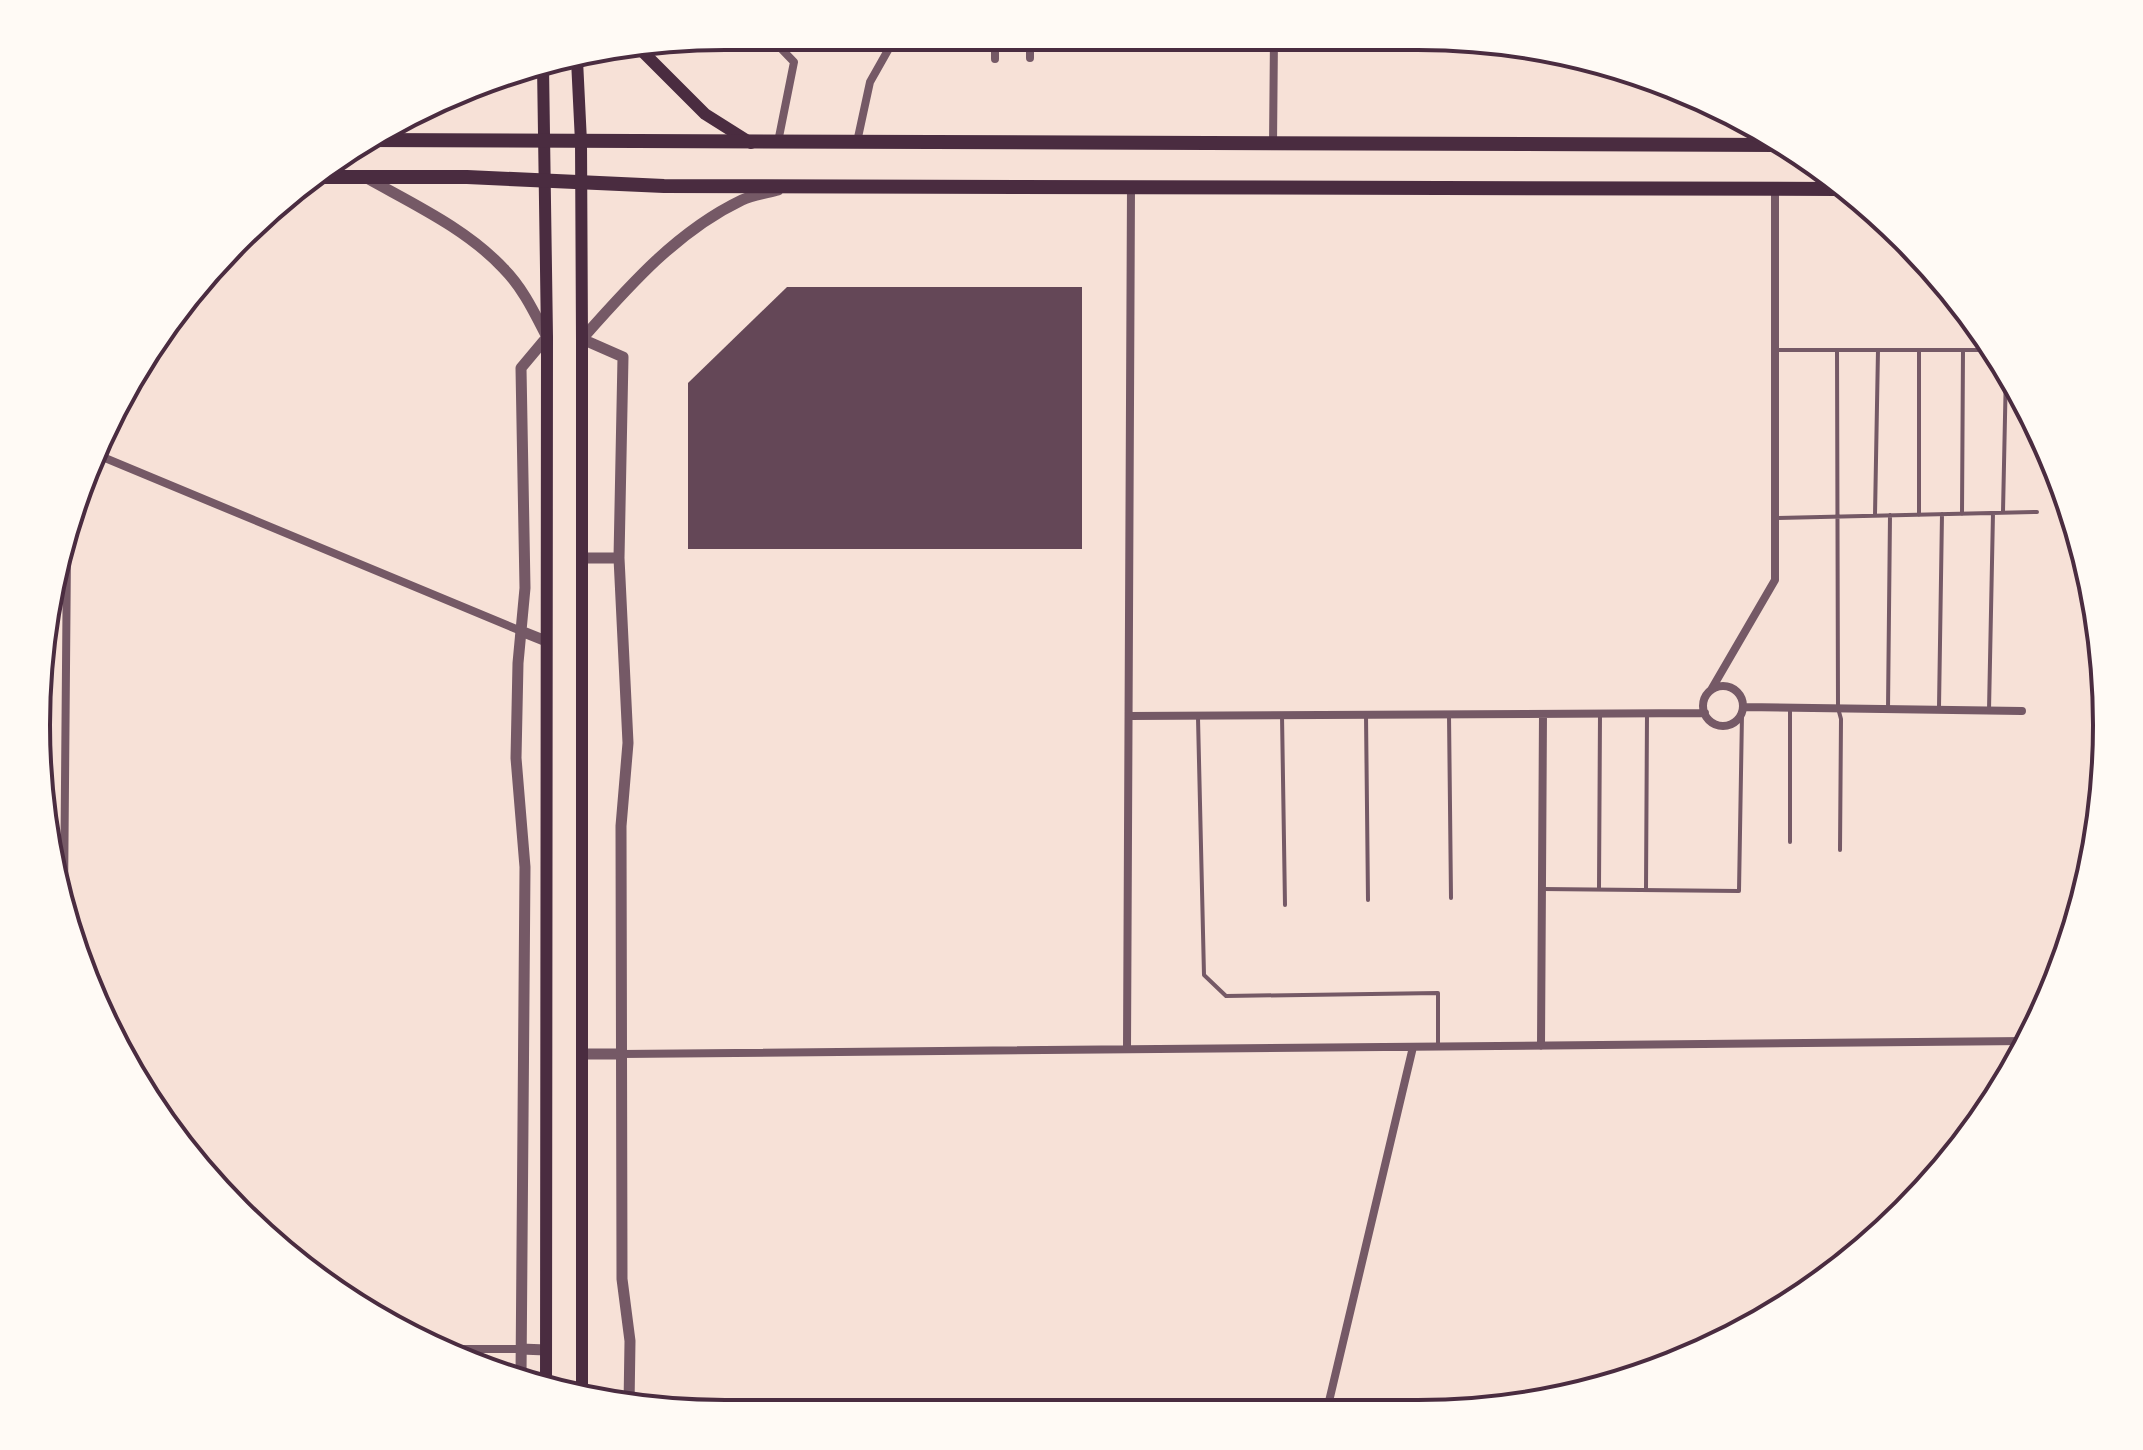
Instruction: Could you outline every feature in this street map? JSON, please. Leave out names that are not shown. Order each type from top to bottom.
[{"type":"main road","points":[[646,55],[705,114],[751,143]]},
{"type":"main road","points":[[577,67],[581,142],[582,339],[582,1384]]},
{"type":"main road","points":[[543,75],[547,337],[546,1376]]},
{"type":"main road","points":[[387,140],[1764,145]]},
{"type":"main road","points":[[331,177],[790,187],[1829,189]]},
{"type":"street","points":[[778,142],[794,62],[782,50]]},
{"type":"street","points":[[857,142],[870,82],[888,50]]},
{"type":"street","points":[[995,50],[995,59]]},
{"type":"street","points":[[1030,50],[1030,58]]},
{"type":"street","points":[[1273,144],[1274,50]]},
{"type":"street","points":[[365,177],[441,220],[505,269],[547,337],[521,368],[525,588],[516,758],[524,858],[521,1368]]},
{"type":"street","points":[[629,1393],[630,1341],[622,1279],[621,826],[628,743],[619,558],[623,357],[582,339],[631,284],[703,224],[744,200],[790,187]]},
{"type":"street","points":[[1127,1049],[1131,187]]},
{"type":"street","points":[[1711,690],[1723,686],[1740,695],[1742,710],[1733,724],[1720,726],[1713,723],[1705,713],[1704,700],[1775,580],[1775,188]]},
{"type":"street","points":[[105,458],[546,641]]},
{"type":"street","points":[[582,558],[619,558]]},
{"type":"street","points":[[524,559],[546,559]]},
{"type":"street","points":[[64,863],[67,577]]},
{"type":"street","points":[[1742,710],[2022,711]]},
{"type":"street","points":[[1129,716],[1705,713]]},
{"type":"street","points":[[1541,1046],[1543,714]]},
{"type":"street","points":[[524,858],[546,858]]},
{"type":"street","points":[[583,1054],[2014,1041]]},
{"type":"street","points":[[524,1042],[546,1042]]},
{"type":"street","points":[[1329,1400],[1413,1047]]},
{"type":"street","points":[[467,1349],[546,1350]]},
{"type":"lane","points":[[1775,350],[1979,350]]},
{"type":"lane","points":[[1837,350],[1840,850]]},
{"type":"lane","points":[[1875,515],[1878,350]]},
{"type":"lane","points":[[1919,350],[1919,515]]},
{"type":"lane","points":[[1962,514],[1963,350]]},
{"type":"lane","points":[[2003,513],[2006,393]]},
{"type":"lane","points":[[1775,518],[2037,512]]},
{"type":"lane","points":[[1989,710],[1993,513]]},
{"type":"lane","points":[[1939,710],[1942,514]]},
{"type":"lane","points":[[1888,709],[1890,515]]},
{"type":"lane","points":[[1790,708],[1790,842]]},
{"type":"lane","points":[[1542,889],[1739,891],[1742,710]]},
{"type":"lane","points":[[1599,889],[1600,714]]},
{"type":"lane","points":[[1646,890],[1647,714]]},
{"type":"lane","points":[[1282,715],[1285,905]]},
{"type":"lane","points":[[1366,715],[1368,900]]},
{"type":"lane","points":[[1449,715],[1451,898]]},
{"type":"lane","points":[[1198,716],[1204,975],[1226,996],[1438,993],[1438,1047]]},
{"type":"building","points":[[787,287],[1082,287],[1082,549],[688,549],[688,383]]}]
